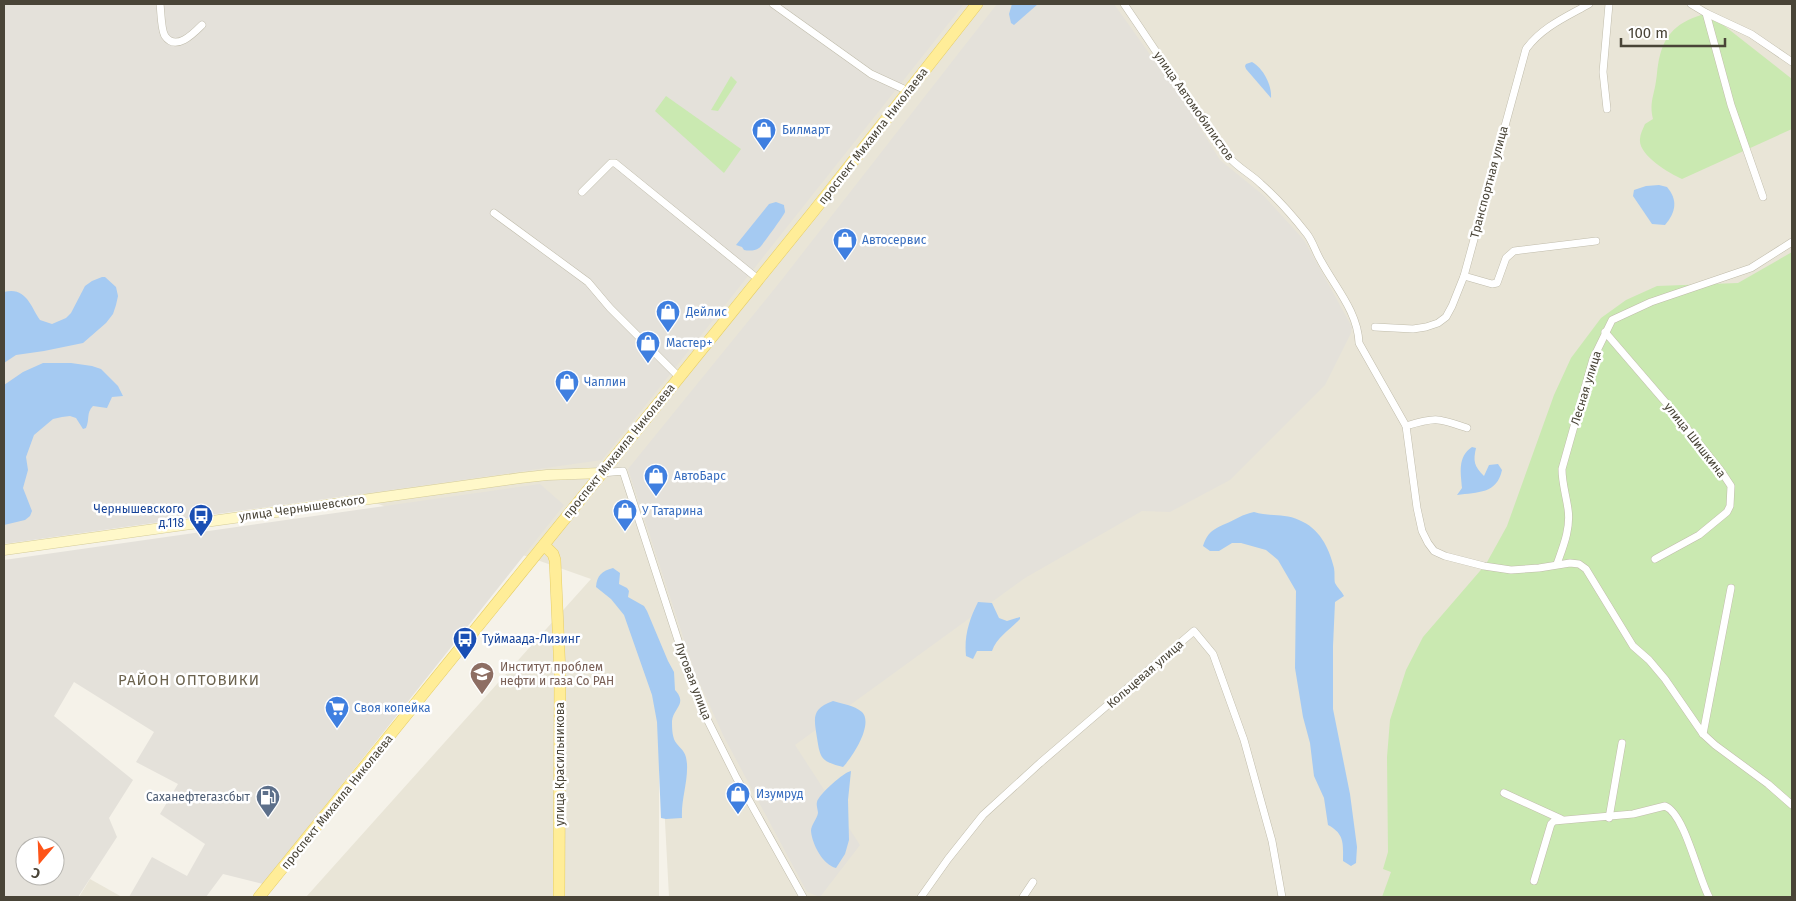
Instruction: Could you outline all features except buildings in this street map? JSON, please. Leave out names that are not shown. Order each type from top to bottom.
[{"type":"main road","name":"проспект Михаила Николаева","points":[[260,897],[758,280],[977,4]]},
{"type":"main road","name":"улица Чернышевского","points":[[4,550],[520,478],[602,473]]},
{"type":"main road","name":"улица Красильникова","points":[[544,545],[553,554],[554,560],[560,664],[559,897]]},
{"type":"street","points":[[160,4],[164,32],[169,40],[179,42],[191,37],[202,25]]},
{"type":"street","points":[[773,4],[871,74],[908,91]]},
{"type":"street","name":"улица Автомобилистов","points":[[1124,4],[1165,67],[1230,159],[1261,184],[1291,215],[1308,237],[1351,313],[1362,350],[1406,426],[1422,531],[1434,551],[1469,562],[1511,570],[1539,568],[1557,564],[1579,564],[1586,569],[1633,646],[1649,660],[1665,679],[1703,734],[1715,746],[1768,784],[1792,805]]},
{"type":"street","name":"Транспортная улица","points":[[1375,326],[1413,329],[1438,323],[1446,317],[1464,276],[1526,48],[1547,28],[1589,4]]},
{"type":"street","points":[[1607,109],[1603,72],[1609,4]]},
{"type":"street","points":[[1691,4],[1751,34],[1792,62]]},
{"type":"street","points":[[1706,13],[1731,105],[1763,197]]},
{"type":"street","points":[[582,192],[611,163],[615,162],[758,280]]},
{"type":"street","points":[[494,213],[588,282],[610,308],[679,377]]},
{"type":"street","points":[[1464,276],[1492,284],[1497,283],[1506,258],[1514,251],[1596,241]]},
{"type":"street","name":"Лесная улица","points":[[1557,564],[1566,537],[1568,520],[1568,510],[1562,486],[1562,469],[1593,359],[1612,320],[1621,314],[1650,302],[1751,268],[1792,242]]},
{"type":"street","name":"улица Шишкина","points":[[1605,332],[1673,412],[1731,486],[1730,506],[1727,512],[1699,535],[1655,559]]},
{"type":"street","points":[[1406,426],[1431,419],[1439,419],[1467,428]]},
{"type":"street","name":"Луговая улица","points":[[602,473],[623,470],[688,674],[736,777],[803,897]]},
{"type":"street","points":[[1703,734],[1731,588]]},
{"type":"street","name":"Кольцевая улица","points":[[921,897],[983,815],[1040,763],[1194,631],[1213,654],[1244,740],[1272,841],[1282,897]]},
{"type":"street","points":[[1608,818],[1622,742]]},
{"type":"street","points":[[1504,793],[1561,819]]},
{"type":"street","points":[[1534,882],[1551,824],[1554,821],[1561,819],[1608,818],[1665,806],[1670,808],[1682,828],[1708,897]]},
{"type":"street","points":[[1023,897],[1033,882]]},
{"type":"shaded area","points":[[4,4],[1792,4],[1792,897],[669,897],[662,765],[659,755],[659,897],[306,897],[591,579],[4,372]]},
{"type":"shaded area","points":[[4,4],[964,4],[602,460],[4,544]]},
{"type":"shaded area","points":[[997,4],[1114,4],[1186,105],[1220,160],[1263,195],[1304,240],[1352,327],[1351,333],[1325,385],[1230,480],[1170,512],[1142,511],[1025,578],[795,745],[860,845],[820,897],[807,892],[724,737],[695,673],[628,469],[780,282]]},
{"type":"shaded area","points":[[540,484],[564,505],[263,884],[223,874],[206,897],[129,897],[152,857],[187,876],[205,844],[160,814],[178,784],[136,762],[154,732],[74,682],[54,716],[133,780],[109,818],[117,837],[78,897],[4,897],[4,560]]},
{"type":"shaded area","points":[[90,879],[122,897],[79,897]]},
{"type":"green space","points":[[1708,13],[1792,79],[1792,129],[1682,179],[1662,168],[1649,157],[1641,145],[1640,137],[1645,124],[1653,119],[1652,100],[1660,54],[1664,44],[1680,25],[1697,16]]},
{"type":"green space","points":[[731,76],[737,82],[718,111],[711,110]]},
{"type":"green space","points":[[666,96],[741,149],[724,173],[655,111]]},
{"type":"green space","points":[[1792,252],[1792,897],[1382,897],[1391,872],[1383,869],[1388,852],[1387,757],[1390,720],[1406,670],[1423,637],[1486,564],[1507,526],[1554,395],[1571,358],[1601,318],[1626,300],[1657,286],[1738,283]]},
{"type":"water","points":[[1012,4],[1038,4],[1014,25],[1011,23],[1009,14]]},
{"type":"water","points":[[1252,62],[1260,68],[1266,77],[1271,98],[1246,69],[1246,64]]},
{"type":"water","points":[[1659,185],[1667,187],[1674,201],[1672,215],[1665,225],[1652,224],[1633,196],[1634,190],[1646,186]]},
{"type":"water","points":[[776,202],[784,205],[785,212],[761,246],[756,250],[748,251],[736,245],[769,204]]},
{"type":"water","points":[[105,277],[116,287],[118,296],[113,314],[106,323],[83,343],[16,355],[4,363],[4,292],[18,292],[23,295],[40,320],[52,324],[66,318],[71,313],[85,286]]},
{"type":"water","points":[[43,363],[71,363],[101,369],[118,386],[123,396],[112,397],[107,408],[93,406],[86,428],[83,429],[76,418],[70,416],[62,417],[53,419],[34,435],[26,457],[28,470],[23,488],[32,511],[25,520],[4,525],[4,385],[23,372]]},
{"type":"water","points":[[1472,447],[1476,448],[1476,466],[1484,476],[1489,465],[1498,464],[1502,470],[1496,484],[1491,488],[1457,495],[1462,488],[1462,460],[1467,451]]},
{"type":"water","points":[[1254,512],[1293,518],[1306,523],[1318,533],[1329,553],[1334,568],[1335,583],[1344,596],[1335,602],[1333,709],[1350,794],[1357,847],[1356,863],[1351,866],[1343,861],[1343,845],[1338,832],[1328,825],[1324,798],[1314,776],[1310,743],[1303,717],[1295,668],[1296,591],[1278,560],[1266,550],[1241,543],[1232,543],[1219,551],[1210,551],[1203,546],[1209,534],[1214,530]]},
{"type":"water","points":[[613,568],[620,573],[619,584],[627,588],[629,591],[628,597],[644,606],[647,611],[674,672],[675,690],[679,695],[680,703],[672,721],[673,733],[675,742],[685,754],[687,764],[682,818],[661,818],[657,722],[652,695],[624,615],[611,599],[596,587],[601,574]]},
{"type":"water","points":[[978,602],[992,603],[999,618],[1007,621],[1020,617],[1020,619],[1000,638],[992,651],[977,651],[973,659],[966,656],[966,642],[970,622]]},
{"type":"water","points":[[833,701],[855,708],[862,712],[865,717],[864,732],[843,767],[829,762],[822,757],[816,731],[815,720],[817,711]]},
{"type":"water","points":[[851,771],[848,800],[849,840],[845,854],[836,868],[827,863],[819,853],[811,829],[818,813],[817,803],[819,798],[838,779]]},
{"type":"place","name":"Билмарт","points":[[764,151]]},
{"type":"place","name":"Автосервис","points":[[845,261]]},
{"type":"place","name":"Дейлис","points":[[668,333]]},
{"type":"place","name":"Мастер+","points":[[648,364]]},
{"type":"place","name":"Чаплин","points":[[567,403]]},
{"type":"place","name":"АвтоБарс","points":[[656,497]]},
{"type":"place","name":"У Татарина","points":[[625,532]]},
{"type":"place","name":"Чернышевского д.118","points":[[201,537]]},
{"type":"place","name":"Туймаада-Лизинг","points":[[465,660]]},
{"type":"place","name":"Институт проблем нефти и газа Со РАН","points":[[482,695]]},
{"type":"place","name":"Своя копейка","points":[[337,729]]},
{"type":"place","name":"Изумруд","points":[[738,815]]},
{"type":"place","name":"Саханефтегазсбыт","points":[[268,818]]},
{"type":"district","name":"РАЙОН ОПТОВИКИ","points":[[189,680]]}]
